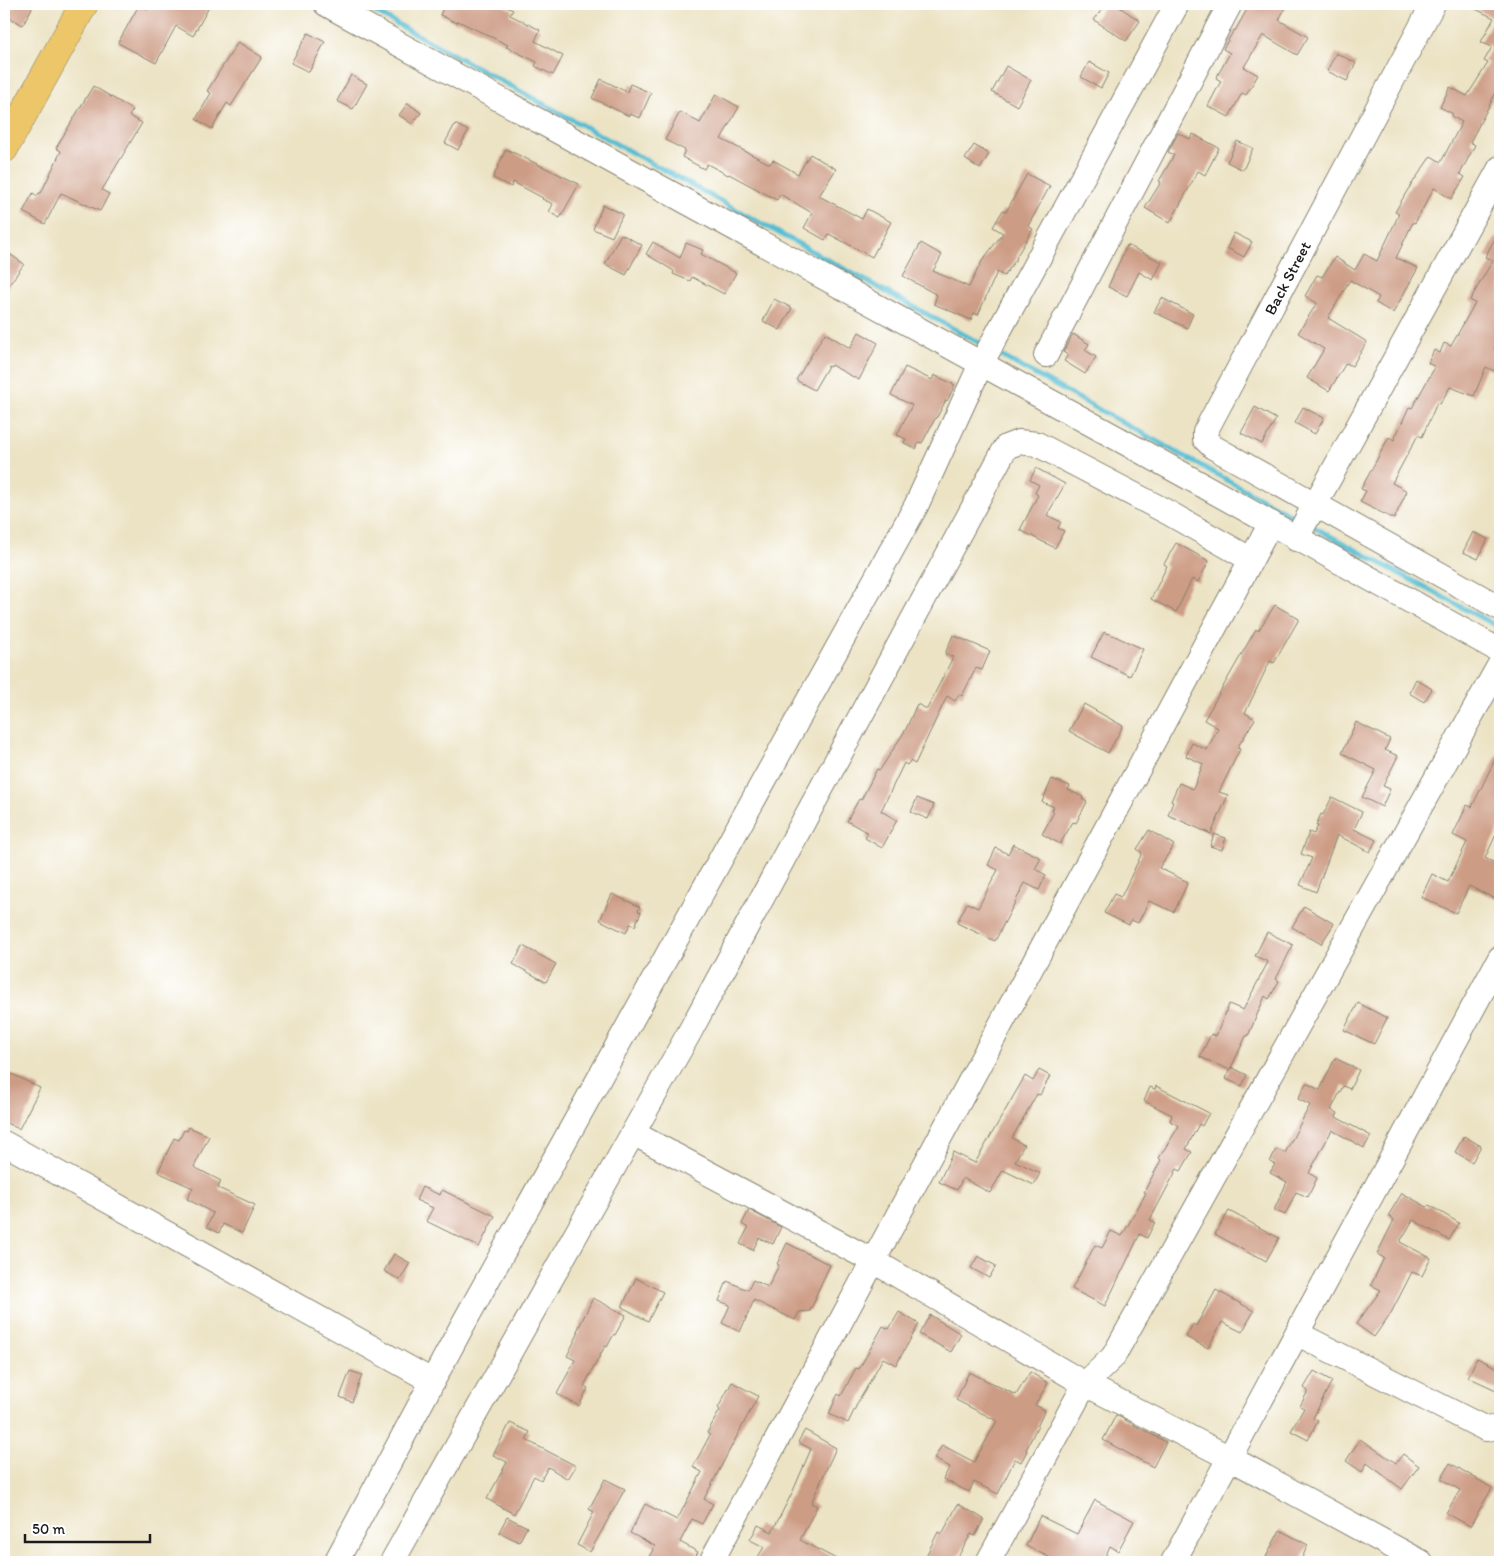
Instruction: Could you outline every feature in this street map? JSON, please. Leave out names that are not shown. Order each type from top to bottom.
[{"type":"main road","points":[[4,149],[84,4]]},
{"type":"street","points":[[326,4],[1271,523],[1296,539],[1500,651]]},
{"type":"street","points":[[336,1562],[432,1381],[916,506],[981,364],[1177,4]]},
{"type":"street","points":[[1046,355],[1230,4]]},
{"type":"street","name":"Back Street","points":[[1315,505],[1213,447],[1205,439],[1205,432],[1433,4]]},
{"type":"street","points":[[1296,539],[1500,168]]},
{"type":"street","points":[[392,1562],[688,1035],[1006,447],[1019,442],[1037,444],[1167,512],[1250,559]]},
{"type":"street","points":[[1315,505],[1500,608]]},
{"type":"street","points":[[711,1562],[875,1262],[1250,559],[1271,523]]},
{"type":"street","points":[[988,1562],[1085,1384],[1113,1357],[1500,664]]},
{"type":"street","points":[[1173,1562],[1500,958]]},
{"type":"street","points":[[633,1133],[875,1262],[1085,1384],[1230,1458],[1421,1562]]},
{"type":"street","points":[[4,1143],[432,1381]]},
{"type":"street","points":[[1298,1334],[1486,1429],[1500,1427]]},
{"type":"building","points":[[4,4],[34,4],[23,25],[4,15]]},
{"type":"building","points":[[152,4],[197,4],[208,9],[193,36],[176,26],[156,63],[118,43],[139,5],[149,10]]},
{"type":"building","points":[[445,4],[499,4],[513,10],[510,15],[540,30],[535,41],[563,56],[553,75],[535,66],[537,62],[506,47],[508,45],[458,21],[457,23],[440,15]]},
{"type":"building","points":[[1106,4],[1115,4],[1140,21],[1126,41],[1094,20]]},
{"type":"building","points":[[1250,4],[1287,4],[1279,20],[1308,37],[1297,55],[1263,35],[1244,67],[1258,75],[1246,95],[1242,93],[1229,117],[1208,106],[1221,81],[1216,78],[1230,53],[1223,49]]},
{"type":"building","points":[[1465,4],[1500,4],[1500,85],[1470,142],[1475,145],[1460,174],[1465,177],[1451,199],[1434,188],[1415,223],[1413,222],[1396,258],[1418,268],[1393,313],[1376,303],[1379,297],[1350,280],[1328,318],[1367,342],[1352,366],[1346,363],[1329,391],[1307,378],[1324,349],[1298,333],[1317,303],[1305,296],[1317,275],[1322,277],[1335,257],[1355,270],[1364,254],[1377,261],[1399,214],[1395,212],[1407,191],[1431,156],[1441,162],[1462,122],[1451,116],[1453,114],[1440,107],[1450,87],[1467,96],[1488,63],[1484,61],[1492,47],[1481,42],[1494,18]]},
{"type":"building","points":[[308,33],[325,42],[309,72],[291,63]]},
{"type":"building","points":[[238,42],[262,57],[231,106],[227,103],[212,129],[196,119],[211,93],[207,91]]},
{"type":"building","points":[[1336,53],[1356,63],[1347,81],[1327,71]]},
{"type":"building","points":[[1089,62],[1109,73],[1101,88],[1081,77]]},
{"type":"building","points":[[1006,66],[1031,80],[1017,106],[992,92]]},
{"type":"building","points":[[351,75],[367,84],[353,109],[337,101]]},
{"type":"building","points":[[601,79],[627,92],[630,84],[651,93],[640,118],[630,114],[629,116],[592,98]]},
{"type":"building","points":[[93,86],[133,110],[129,116],[142,123],[102,190],[109,194],[100,211],[61,193],[45,224],[23,212],[33,193],[37,196],[41,193],[61,151],[56,148]]},
{"type":"building","points":[[716,94],[739,107],[721,139],[770,164],[773,160],[798,174],[810,154],[836,169],[819,196],[862,219],[867,209],[891,222],[872,257],[829,234],[825,240],[804,228],[812,213],[780,194],[777,200],[707,164],[704,169],[682,157],[685,150],[665,140],[680,112],[700,123]]},
{"type":"building","points":[[408,103],[421,113],[412,124],[399,115]]},
{"type":"building","points":[[455,124],[468,131],[458,150],[445,143]]},
{"type":"building","points":[[1178,133],[1190,139],[1193,134],[1219,148],[1205,175],[1198,171],[1170,223],[1145,208],[1161,182],[1159,181],[1174,155],[1168,152]]},
{"type":"building","points":[[1237,141],[1253,148],[1243,170],[1227,162]]},
{"type":"building","points":[[974,145],[989,154],[980,169],[965,159]]},
{"type":"building","points":[[506,149],[579,184],[560,218],[549,212],[553,204],[543,198],[513,182],[511,187],[493,178]]},
{"type":"building","points":[[1027,174],[1050,186],[1028,226],[1033,229],[1017,258],[1004,276],[997,272],[978,315],[974,313],[971,320],[934,304],[937,295],[903,276],[921,243],[942,255],[933,271],[969,287],[982,261],[1003,233],[993,227],[1003,210],[1006,212]]},
{"type":"building","points":[[603,205],[623,214],[612,237],[593,229]]},
{"type":"building","points":[[1500,229],[1500,338],[1494,349],[1500,352],[1500,374],[1486,367],[1474,396],[1450,387],[1440,404],[1437,403],[1422,437],[1418,435],[1392,483],[1407,491],[1394,519],[1360,502],[1366,491],[1361,489],[1389,437],[1394,440],[1409,407],[1412,408],[1435,367],[1428,363],[1434,350],[1440,353],[1444,343],[1451,346],[1475,303],[1470,300],[1493,260],[1485,257]]},
{"type":"building","points":[[1234,233],[1252,242],[1244,257],[1227,248]]},
{"type":"building","points":[[621,234],[642,245],[626,275],[605,264]]},
{"type":"building","points":[[653,242],[680,258],[686,243],[703,250],[701,254],[736,273],[724,294],[692,277],[690,281],[673,274],[674,271],[646,254]]},
{"type":"building","points":[[1127,245],[1162,262],[1153,280],[1139,272],[1127,296],[1108,287]]},
{"type":"building","points":[[4,250],[24,264],[4,292]]},
{"type":"building","points":[[1162,298],[1193,314],[1187,328],[1154,312]]},
{"type":"building","points":[[774,299],[792,308],[780,330],[763,321]]},
{"type":"building","points":[[859,332],[878,343],[859,380],[831,365],[830,367],[828,366],[814,390],[796,380],[825,333],[850,348]]},
{"type":"building","points":[[1073,334],[1089,344],[1085,350],[1096,357],[1085,374],[1064,361],[1068,355],[1063,352]]},
{"type":"building","points":[[905,367],[932,380],[934,375],[955,385],[922,443],[919,442],[916,449],[904,443],[906,439],[897,435],[912,405],[891,395]]},
{"type":"building","points":[[1255,407],[1276,419],[1262,444],[1241,433]]},
{"type":"building","points":[[1303,407],[1324,418],[1315,434],[1295,423]]},
{"type":"building","points":[[1036,468],[1065,484],[1047,515],[1061,522],[1058,528],[1064,531],[1055,548],[1020,530],[1038,495],[1035,493],[1039,485],[1030,480]]},
{"type":"building","points":[[1473,532],[1488,539],[1478,559],[1463,552]]},
{"type":"building","points":[[1176,543],[1209,561],[1198,582],[1192,579],[1176,612],[1151,599],[1167,566],[1164,564]]},
{"type":"building","points":[[1275,605],[1299,619],[1274,663],[1270,661],[1245,713],[1255,719],[1237,748],[1240,749],[1219,792],[1228,795],[1211,834],[1168,815],[1173,802],[1171,801],[1179,783],[1193,789],[1203,764],[1186,756],[1192,743],[1207,750],[1218,728],[1204,720],[1256,629],[1258,631]]},
{"type":"building","points":[[1104,632],[1143,649],[1130,676],[1091,657]]},
{"type":"building","points":[[953,635],[990,651],[982,670],[976,668],[962,696],[959,694],[955,701],[947,696],[915,764],[910,761],[907,765],[904,763],[881,811],[897,820],[882,848],[865,838],[868,833],[847,821],[859,799],[861,800],[877,769],[880,770],[906,729],[917,704],[927,709],[953,657],[945,654]]},
{"type":"building","points":[[1416,679],[1432,689],[1424,702],[1409,693]]},
{"type":"building","points":[[1084,704],[1123,726],[1108,753],[1069,731]]},
{"type":"building","points":[[1356,722],[1390,739],[1385,750],[1398,756],[1383,786],[1390,789],[1382,807],[1362,797],[1376,770],[1342,753]]},
{"type":"building","points":[[1500,749],[1500,826],[1485,858],[1500,866],[1500,901],[1469,886],[1456,913],[1421,897],[1432,874],[1448,882],[1467,842],[1453,835],[1467,805],[1472,807]]},
{"type":"building","points":[[1052,779],[1070,786],[1068,790],[1083,797],[1082,799],[1087,802],[1076,823],[1073,822],[1060,844],[1042,834],[1054,812],[1052,810],[1054,807],[1042,802]]},
{"type":"building","points":[[1332,797],[1362,812],[1354,829],[1376,840],[1370,852],[1337,835],[1316,892],[1300,885],[1312,858],[1301,854],[1309,832],[1314,834],[1321,814],[1323,815]]},
{"type":"building","points":[[917,798],[934,805],[928,819],[911,812]]},
{"type":"building","points":[[1149,830],[1174,845],[1159,868],[1188,882],[1174,912],[1149,901],[1138,923],[1131,920],[1129,925],[1104,913],[1114,894],[1121,897],[1142,853],[1137,849]]},
{"type":"building","points":[[1214,834],[1226,838],[1222,850],[1210,846]]},
{"type":"building","points":[[1013,844],[1041,858],[1035,869],[1046,875],[1039,890],[1025,883],[995,941],[957,923],[967,903],[978,908],[998,870],[988,865],[996,848],[1008,854]]},
{"type":"building","points":[[612,894],[640,907],[638,911],[641,912],[635,926],[630,924],[626,933],[600,920]]},
{"type":"building","points":[[1304,906],[1334,924],[1321,944],[1292,927]]},
{"type":"building","points":[[1267,932],[1293,945],[1276,979],[1279,981],[1269,999],[1265,996],[1248,1036],[1246,1036],[1230,1070],[1200,1057],[1211,1034],[1216,1036],[1229,1004],[1243,1010],[1268,962],[1255,956]]},
{"type":"building","points":[[523,946],[556,964],[546,982],[513,964]]},
{"type":"building","points":[[1358,1003],[1387,1018],[1374,1044],[1344,1030]]},
{"type":"building","points":[[1335,1058],[1359,1070],[1350,1089],[1343,1086],[1331,1110],[1338,1113],[1336,1117],[1371,1136],[1364,1148],[1332,1130],[1309,1173],[1317,1178],[1308,1197],[1296,1192],[1285,1215],[1274,1210],[1287,1182],[1270,1173],[1275,1164],[1270,1162],[1276,1149],[1285,1153],[1310,1105],[1298,1099],[1306,1083],[1320,1090]]},
{"type":"building","points":[[1231,1067],[1247,1075],[1242,1086],[1226,1079]]},
{"type":"building","points":[[4,1070],[40,1088],[19,1129],[4,1122]]},
{"type":"building","points":[[1039,1070],[1050,1076],[1040,1095],[1037,1094],[1012,1138],[1024,1145],[1015,1161],[1040,1173],[1034,1185],[1003,1170],[990,1193],[963,1178],[957,1190],[939,1182],[953,1152],[975,1163],[1025,1076],[1033,1081]]},
{"type":"building","points":[[1156,1086],[1209,1113],[1202,1126],[1199,1124],[1186,1149],[1192,1152],[1181,1171],[1177,1169],[1150,1220],[1155,1222],[1147,1238],[1140,1234],[1105,1306],[1072,1289],[1095,1245],[1102,1248],[1111,1231],[1122,1236],[1146,1193],[1144,1192],[1161,1160],[1159,1158],[1179,1126],[1170,1121],[1172,1115],[1144,1101],[1150,1087],[1155,1089]]},
{"type":"building","points":[[189,1127],[209,1136],[194,1167],[221,1181],[218,1188],[255,1205],[242,1233],[223,1224],[219,1233],[207,1227],[213,1213],[187,1199],[193,1188],[158,1172],[174,1138],[179,1140],[184,1130],[187,1131]]},
{"type":"building","points":[[1464,1136],[1481,1146],[1472,1162],[1455,1152]]},
{"type":"building","points":[[422,1187],[440,1195],[442,1190],[495,1216],[479,1247],[426,1221],[433,1208],[416,1200]]},
{"type":"building","points":[[1402,1193],[1427,1207],[1429,1205],[1459,1223],[1449,1240],[1413,1220],[1400,1242],[1431,1258],[1422,1276],[1412,1272],[1391,1313],[1374,1337],[1356,1324],[1381,1290],[1371,1285],[1384,1258],[1377,1254],[1394,1220],[1388,1216]]},
{"type":"building","points":[[749,1210],[781,1227],[773,1244],[759,1238],[753,1250],[740,1244],[748,1228],[742,1224]]},
{"type":"building","points":[[1229,1211],[1279,1238],[1266,1261],[1215,1234]]},
{"type":"building","points":[[787,1243],[830,1265],[810,1311],[799,1312],[795,1320],[754,1300],[740,1332],[722,1323],[730,1305],[719,1301],[727,1281],[748,1290],[753,1280],[768,1287]]},
{"type":"building","points":[[394,1254],[410,1263],[400,1280],[384,1271]]},
{"type":"building","points":[[978,1256],[996,1266],[989,1278],[971,1268]]},
{"type":"building","points":[[636,1278],[663,1292],[648,1321],[622,1307]]},
{"type":"building","points":[[1216,1290],[1254,1311],[1242,1332],[1222,1322],[1208,1348],[1186,1337],[1193,1324],[1196,1326]]},
{"type":"building","points":[[593,1298],[626,1315],[607,1347],[605,1346],[584,1386],[588,1388],[579,1406],[557,1394],[575,1360],[567,1356]]},
{"type":"building","points":[[899,1312],[919,1324],[896,1365],[883,1358],[848,1423],[829,1414],[838,1394],[841,1396],[856,1368],[859,1369],[883,1326],[889,1329]]},
{"type":"building","points":[[930,1315],[961,1334],[951,1352],[919,1334]]},
{"type":"building","points":[[1477,1358],[1500,1369],[1500,1381],[1496,1390],[1468,1377]]},
{"type":"building","points":[[350,1371],[362,1375],[352,1402],[340,1397]]},
{"type":"building","points":[[1314,1371],[1332,1381],[1313,1418],[1318,1421],[1308,1440],[1291,1431],[1304,1408],[1300,1406],[1308,1391],[1304,1388]]},
{"type":"building","points":[[969,1372],[1016,1395],[1030,1372],[1048,1383],[1035,1405],[1045,1410],[1027,1451],[1021,1462],[1015,1459],[998,1494],[974,1482],[969,1492],[943,1479],[950,1467],[934,1459],[942,1445],[974,1462],[997,1421],[956,1400]]},
{"type":"building","points":[[732,1382],[758,1396],[704,1499],[713,1504],[702,1524],[692,1519],[680,1542],[698,1552],[692,1562],[646,1562],[655,1546],[630,1533],[645,1504],[677,1520],[702,1472],[693,1467],[710,1435],[707,1433],[720,1410],[718,1408]]},
{"type":"building","points":[[1116,1415],[1166,1442],[1153,1467],[1103,1440]]},
{"type":"building","points":[[510,1423],[530,1432],[526,1440],[576,1466],[568,1479],[548,1467],[541,1480],[534,1476],[514,1514],[487,1499],[507,1462],[493,1455]]},
{"type":"building","points":[[805,1430],[836,1448],[811,1503],[817,1506],[800,1540],[842,1562],[755,1562],[764,1547],[750,1540],[758,1525],[772,1532],[793,1491],[811,1449],[798,1442]]},
{"type":"building","points":[[1360,1439],[1396,1463],[1403,1454],[1419,1466],[1402,1489],[1367,1463],[1362,1472],[1346,1461]]},
{"type":"building","points":[[1450,1463],[1492,1488],[1470,1526],[1446,1513],[1460,1490],[1441,1479]]},
{"type":"building","points":[[605,1479],[625,1489],[590,1552],[577,1545],[594,1512],[589,1509]]},
{"type":"building","points":[[1095,1500],[1134,1521],[1118,1551],[1110,1546],[1103,1562],[1059,1562],[1026,1546],[1040,1516],[1077,1534]]},
{"type":"building","points":[[958,1504],[984,1519],[975,1536],[971,1534],[955,1562],[938,1562],[926,1556],[938,1532],[942,1534]]},
{"type":"building","points":[[507,1517],[527,1527],[519,1542],[499,1532]]},
{"type":"building","points":[[1280,1530],[1308,1545],[1300,1562],[1275,1562],[1266,1557]]},
{"type":"waterway","points":[[361,4],[985,346]]},
{"type":"waterway","points":[[994,352],[1300,520]]},
{"type":"waterway","points":[[1310,525],[1500,628]]}]
